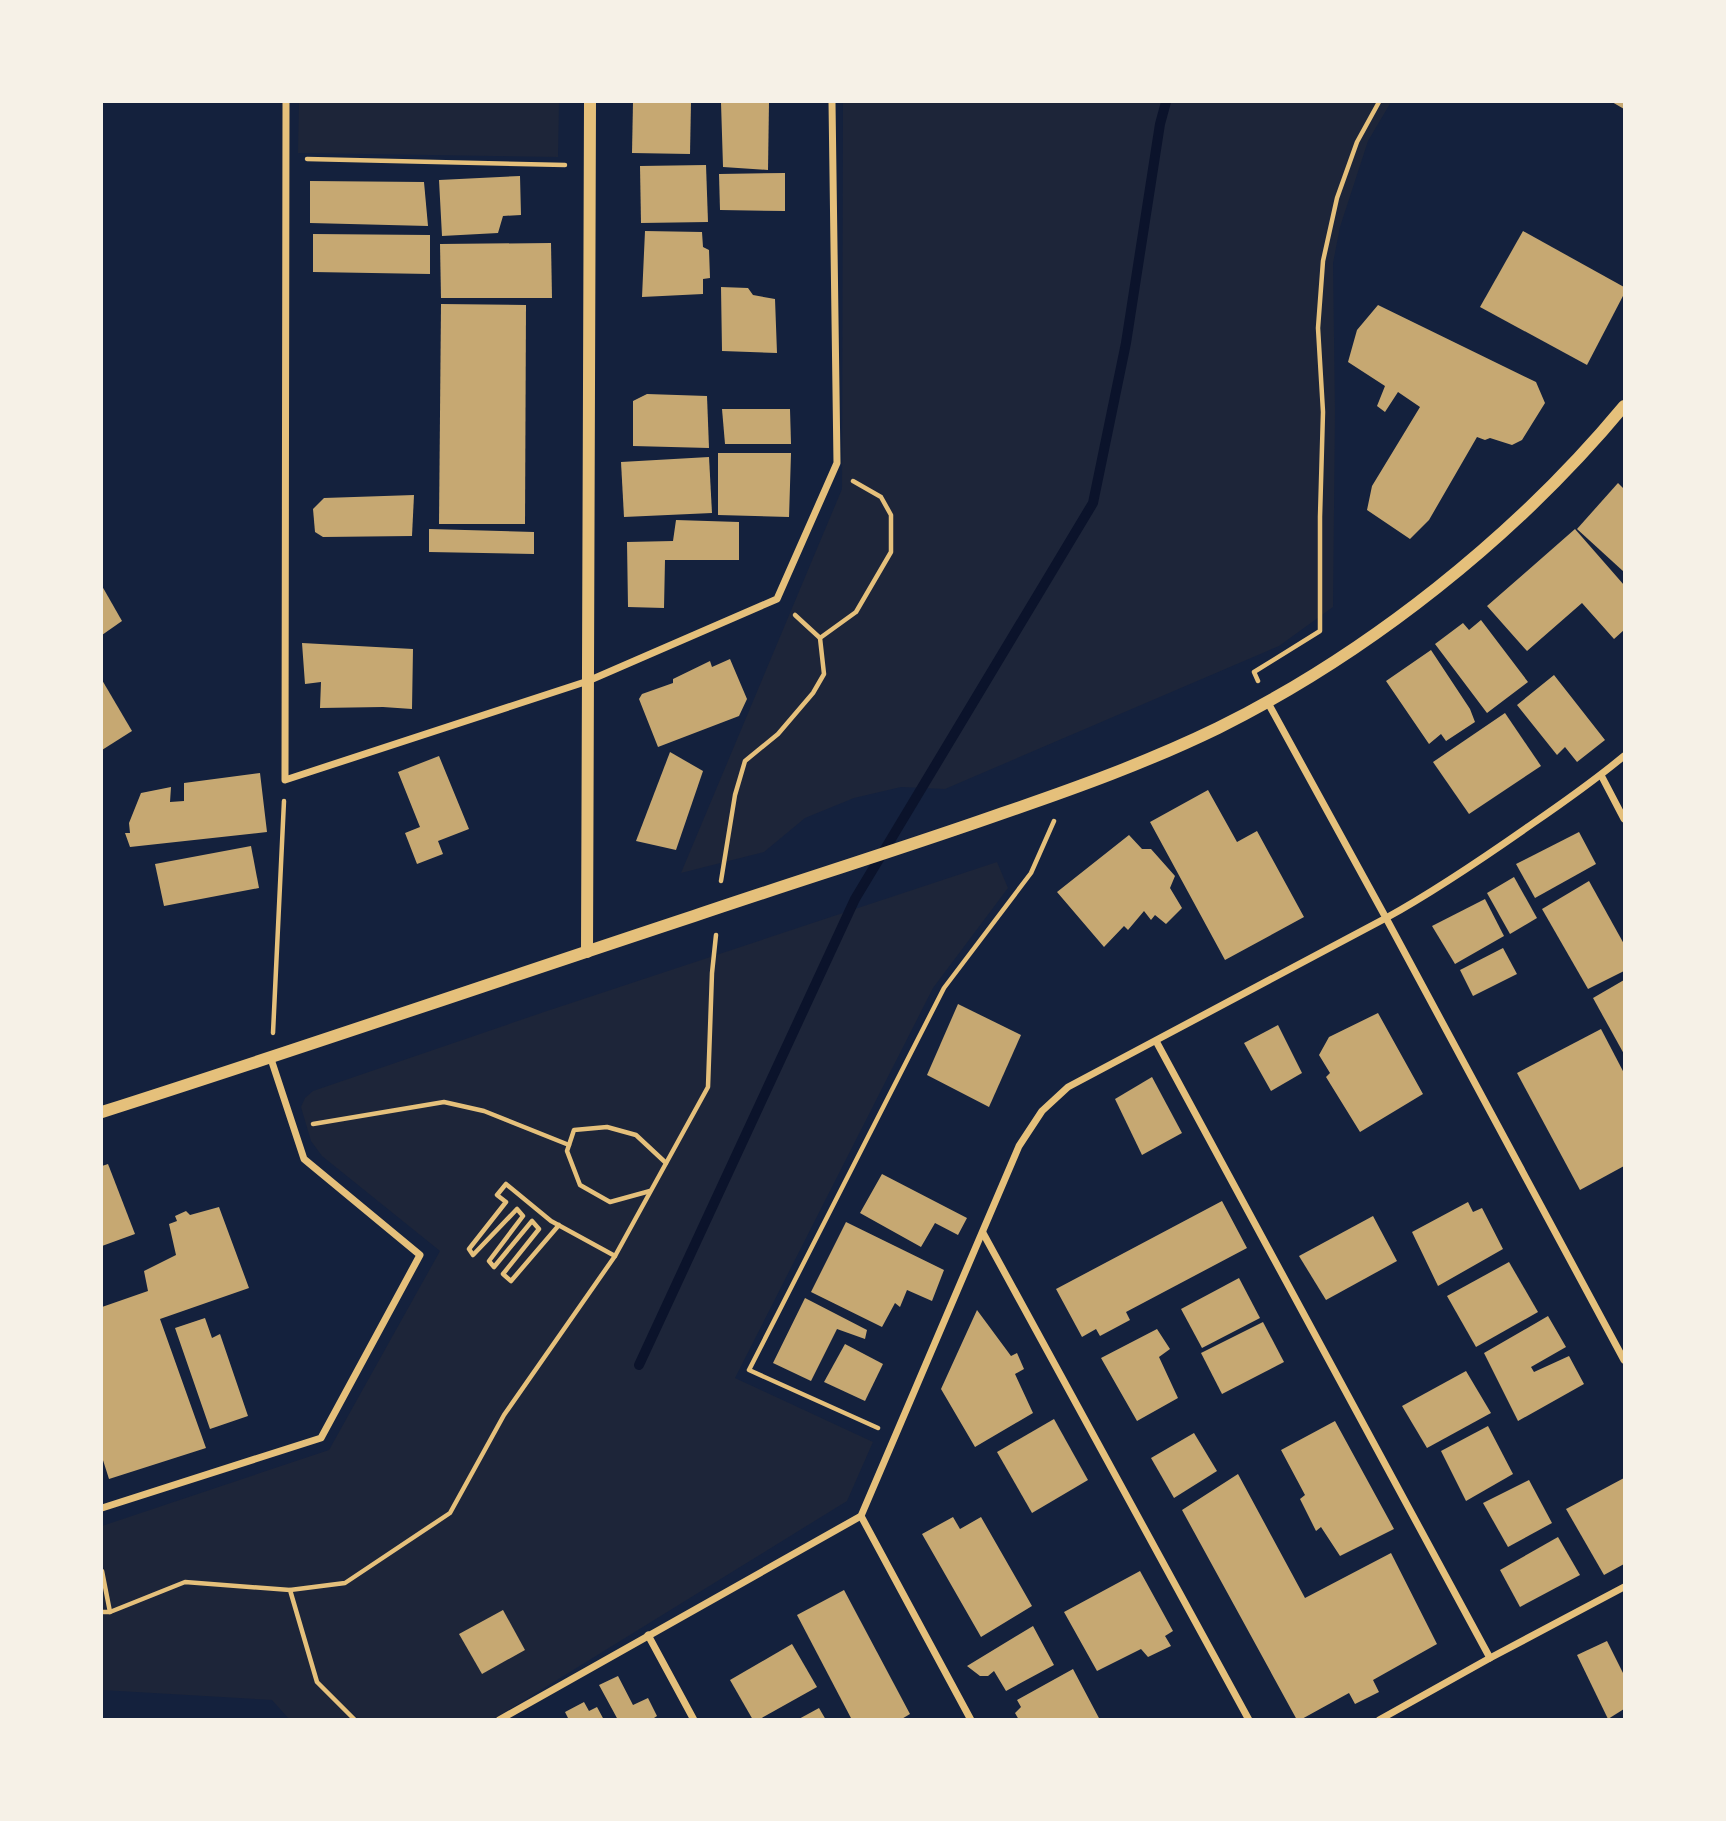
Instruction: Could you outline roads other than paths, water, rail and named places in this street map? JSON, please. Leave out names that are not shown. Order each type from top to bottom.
[{"type":"street","points":[[286,102],[285,780],[588,681],[777,600],[837,463],[832,102]]},
{"type":"street","points":[[587,952],[590,102]]},
{"type":"street","points":[[102,1112],[271,1059],[939,835],[1068,790],[1168,751],[1219,727],[1324,668],[1448,580],[1556,480],[1625,406]]},
{"type":"street","points":[[1267,701],[1625,1360]]},
{"type":"street","points":[[499,1720],[861,1516],[1019,1146],[1042,1111],[1068,1087],[1386,918],[1452,878],[1625,756]]},
{"type":"street","points":[[1601,775],[1625,819]]},
{"type":"street","points":[[1156,1041],[1490,1658]]},
{"type":"street","points":[[102,1508],[321,1438],[420,1255],[304,1159],[271,1059]]},
{"type":"street","points":[[983,1233],[1249,1720]]},
{"type":"street","points":[[861,1516],[971,1720]]},
{"type":"street","points":[[1379,1720],[1625,1587]]},
{"type":"street","points":[[648,1635],[694,1720]]},
{"type":"waterway","points":[[639,1365],[855,899],[1093,503],[1126,343],[1160,124],[1166,102]]}]
